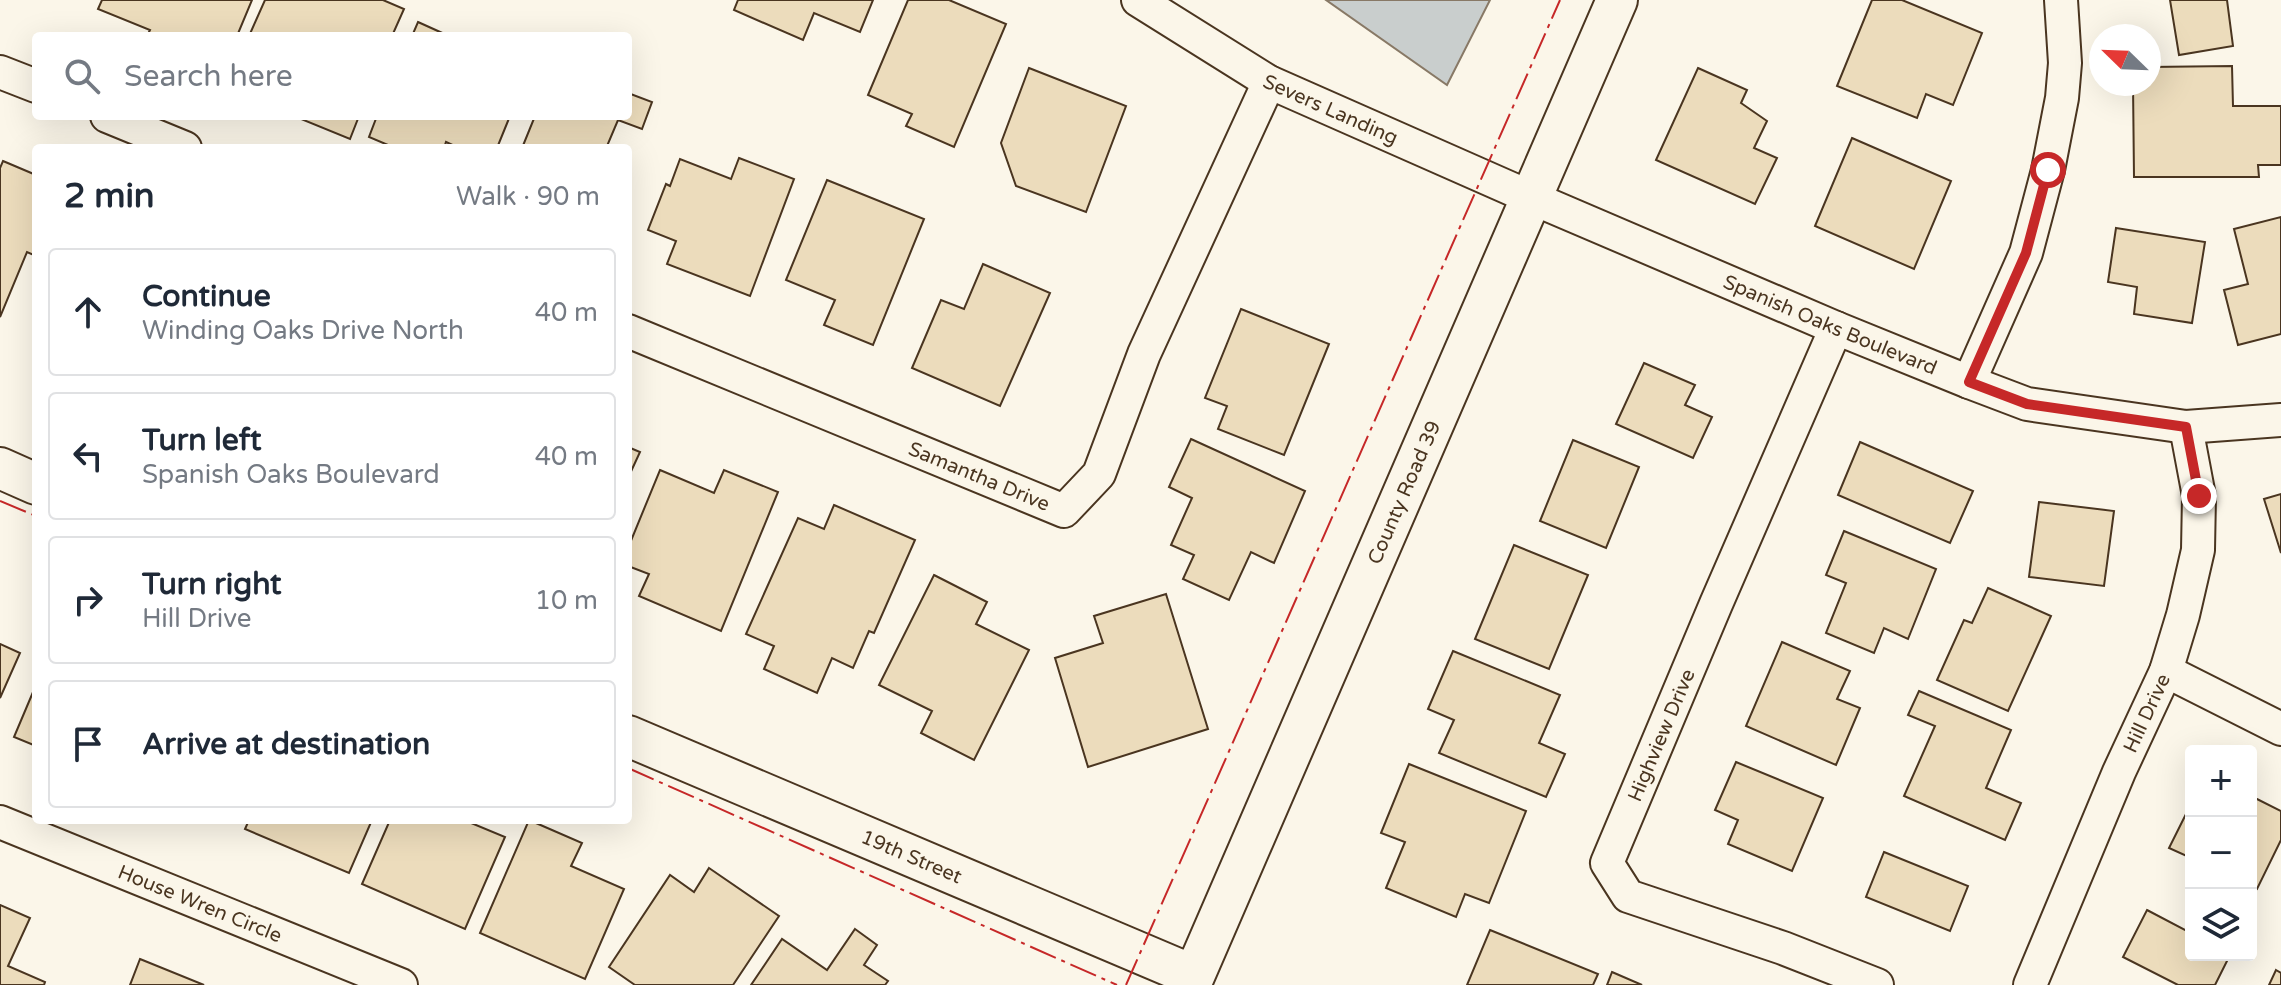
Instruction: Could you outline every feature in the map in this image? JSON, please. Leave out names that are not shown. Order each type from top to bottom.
[{"type":"street","name":"Severs Landing","points":[[1138,0],[1269,82],[1532,198]]},
{"type":"street","name":"County Road 39","points":[[1192,981],[1617,0]]},
{"type":"street","points":[[1969,382],[2026,253],[2048,170],[2062,98],[2065,63],[2061,0]]},
{"type":"street","points":[[0,72],[32,84]]},
{"type":"street","name":"Samantha Drive","points":[[632,333],[1064,511],[1099,474],[1144,354],[1269,82]]},
{"type":"street","points":[[117,120],[175,144]]},
{"type":"street","name":"Spanish Oaks Boulevard","points":[[1532,198],[1836,328],[2027,404],[2186,427],[2281,420]]},
{"type":"street","name":"Highview Drive","points":[[1836,328],[1607,863],[1628,896],[1783,948],[1877,985]]},
{"type":"street","name":"Hill Drive","points":[[2030,985],[2119,772],[2166,671],[2183,615],[2198,550],[2199,496],[2186,427]]},
{"type":"street","points":[[0,468],[32,482]]},
{"type":"street","points":[[2166,671],[2281,729]]},
{"type":"street","name":"19th Street","points":[[632,738],[1192,981]]},
{"type":"street","name":"House Wren Circle","points":[[0,822],[336,972],[401,985]]},
{"type":"shaded area","points":[[1326,0],[1490,0],[1447,85]]},
{"type":"building","points":[[102,0],[252,0],[239,32],[149,32],[98,9]]},
{"type":"building","points":[[265,0],[383,0],[404,9],[394,32],[251,32]]},
{"type":"building","points":[[738,0],[873,0],[860,32],[814,13],[803,40],[734,10]]},
{"type":"building","points":[[908,0],[949,0],[1006,24],[954,147],[906,126],[912,114],[868,95]]},
{"type":"building","points":[[1872,0],[1902,0],[1982,33],[1953,105],[1926,94],[1917,118],[1837,86]]},
{"type":"building","points":[[2170,0],[2227,0],[2233,46],[2179,55]]},
{"type":"building","points":[[418,22],[440,32],[414,32]]},
{"type":"building","points":[[2232,66],[2233,106],[2281,106],[2281,165],[2258,165],[2259,177],[2134,177],[2133,96],[2161,96],[2161,67]]},
{"type":"building","points":[[1029,68],[1126,106],[1086,212],[1016,186],[1001,143]]},
{"type":"building","points":[[1698,68],[1747,90],[1741,103],[1767,121],[1754,148],[1777,158],[1755,204],[1656,160]]},
{"type":"building","points":[[632,94],[652,102],[642,129],[618,120],[632,120]]},
{"type":"building","points":[[303,120],[357,120],[350,139]]},
{"type":"building","points":[[375,120],[508,120],[499,144],[386,144],[369,137]]},
{"type":"building","points":[[533,120],[618,120],[608,144],[524,144]]},
{"type":"building","points":[[1852,138],[1951,181],[1914,269],[1815,226]]},
{"type":"building","points":[[739,158],[794,179],[750,296],[667,264],[676,241],[648,230],[666,184],[670,186],[680,159],[731,179]]},
{"type":"building","points":[[3,161],[32,173],[32,254],[27,252],[0,317],[0,168]]},
{"type":"building","points":[[827,180],[924,219],[873,345],[824,325],[835,300],[786,280]]},
{"type":"building","points":[[2281,217],[2281,334],[2238,345],[2224,290],[2248,284],[2234,229]]},
{"type":"building","points":[[2116,228],[2205,242],[2192,323],[2134,314],[2137,287],[2108,282]]},
{"type":"building","points":[[983,264],[1050,293],[1000,406],[912,368],[941,300],[964,309]]},
{"type":"building","points":[[1241,309],[1329,344],[1284,455],[1218,429],[1227,406],[1205,398]]},
{"type":"building","points":[[1644,363],[1695,385],[1685,405],[1712,417],[1693,458],[1616,424]]},
{"type":"building","points":[[1191,439],[1305,491],[1274,563],[1251,552],[1229,600],[1183,579],[1194,555],[1171,545],[1192,498],[1169,487]]},
{"type":"building","points":[[1573,440],[1639,467],[1606,548],[1540,521]]},
{"type":"building","points":[[1860,442],[1973,491],[1950,543],[1838,495]]},
{"type":"building","points":[[632,449],[640,452],[632,469]]},
{"type":"building","points":[[660,470],[714,493],[724,470],[778,492],[721,631],[639,596],[649,574],[632,568],[632,538]]},
{"type":"building","points":[[2281,494],[2281,553],[2264,499]]},
{"type":"building","points":[[2039,502],[2114,511],[2104,586],[2029,577]]},
{"type":"building","points":[[834,505],[915,540],[874,633],[869,631],[853,668],[832,658],[817,693],[764,669],[774,646],[746,634],[798,518],[824,529]]},
{"type":"building","points":[[1844,531],[1936,569],[1908,639],[1884,628],[1874,653],[1826,633],[1846,583],[1826,575]]},
{"type":"building","points":[[1514,545],[1588,575],[1549,669],[1475,639]]},
{"type":"building","points":[[934,575],[987,602],[976,624],[1029,650],[974,760],[921,733],[932,711],[879,685]]},
{"type":"building","points":[[1988,588],[2051,616],[2008,711],[1937,680],[1964,620],[1972,623]]},
{"type":"building","points":[[1166,594],[1208,729],[1088,767],[1055,658],[1103,643],[1094,616]]},
{"type":"building","points":[[1782,642],[1850,671],[1837,699],[1860,708],[1836,765],[1746,726]]},
{"type":"building","points":[[0,644],[20,653],[0,698]]},
{"type":"building","points":[[1453,651],[1560,695],[1539,743],[1565,754],[1546,797],[1439,753],[1454,720],[1428,709]]},
{"type":"building","points":[[1919,691],[2011,730],[1986,788],[2021,803],[2005,840],[1904,796],[1935,726],[1908,715]]},
{"type":"building","points":[[32,694],[32,744],[14,737]]},
{"type":"building","points":[[1736,762],[1823,798],[1792,871],[1728,844],[1738,820],[1715,810]]},
{"type":"building","points":[[1409,764],[1526,811],[1489,903],[1465,894],[1456,917],[1386,888],[1405,842],[1381,833]]},
{"type":"building","points":[[2257,799],[2281,811],[2281,840],[2257,889]]},
{"type":"building","points":[[2185,816],[2185,855],[2169,848]]},
{"type":"building","points":[[247,824],[370,824],[349,873],[245,829]]},
{"type":"building","points":[[388,824],[474,824],[505,837],[465,929],[362,884]]},
{"type":"building","points":[[527,824],[538,824],[582,843],[571,866],[624,889],[585,979],[480,933]]},
{"type":"building","points":[[1884,852],[1968,886],[1950,931],[1866,897]]},
{"type":"building","points":[[709,868],[779,916],[733,985],[635,985],[609,967],[670,875],[694,892]]},
{"type":"building","points":[[0,905],[30,918],[8,966],[45,982],[44,985],[0,985]]},
{"type":"building","points":[[2147,910],[2185,930],[2185,961],[2227,961],[2215,985],[2178,985],[2123,957]]},
{"type":"building","points":[[855,929],[877,945],[864,965],[888,981],[885,985],[751,985],[782,939],[827,970]]},
{"type":"building","points":[[1490,930],[1598,974],[1593,985],[1467,985]]},
{"type":"building","points":[[140,959],[204,985],[130,985]]},
{"type":"building","points":[[2276,970],[2281,973],[2281,985],[2269,985]]},
{"type":"building","points":[[1612,972],[1642,985],[1607,985]]},
{"type":"power","points":[[1126,985],[1560,0]]},
{"type":"power","points":[[0,501],[32,514]]},
{"type":"power","points":[[632,770],[1117,985]]},
{"type":"route","points":[[2048,170],[2026,253],[1969,382],[2027,404],[2186,427],[2199,496]]}]
